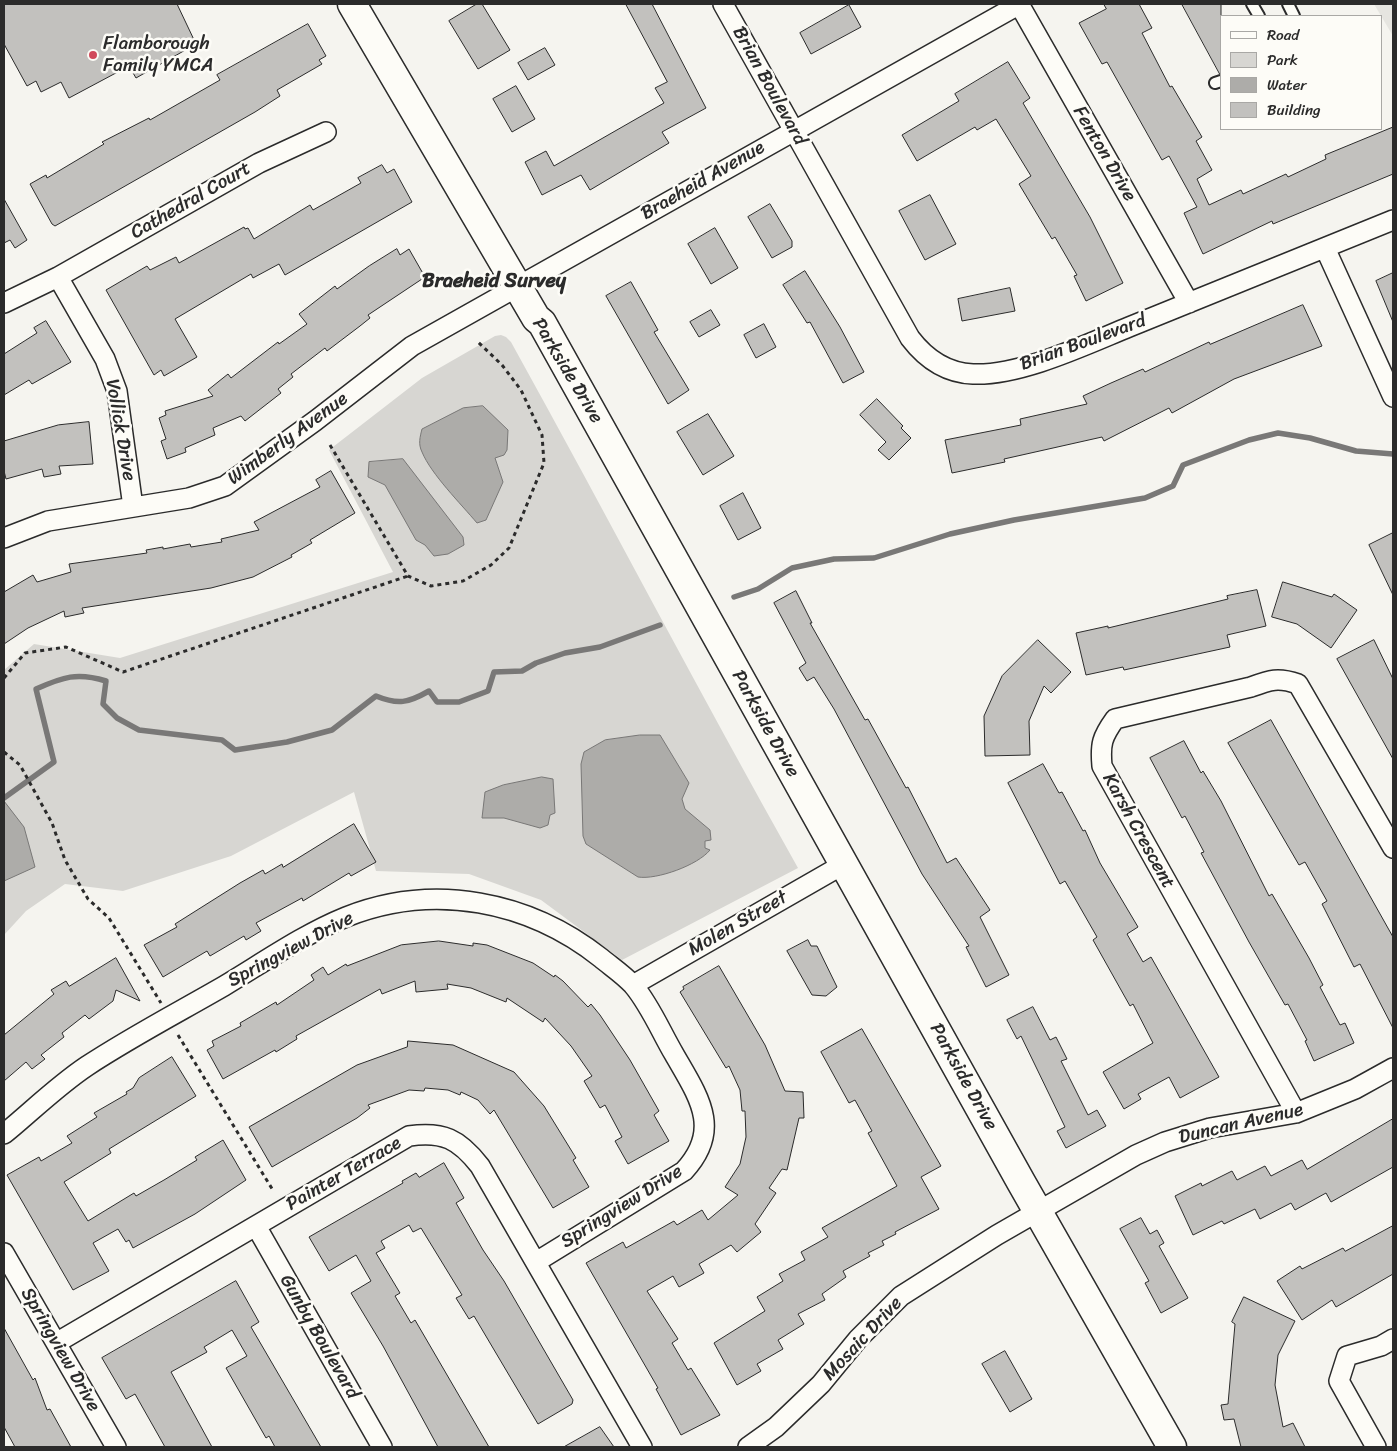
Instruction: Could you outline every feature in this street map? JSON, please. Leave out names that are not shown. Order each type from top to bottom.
[{"type":"main road","name":"Parkside Drive","points":[[352,4],[546,332],[1038,1212],[1172,1447]]},
{"type":"street","name":"Brian Boulevard","points":[[723,4],[910,338],[926,356],[945,368],[974,374],[1034,363],[1189,303],[1393,220]]},
{"type":"street","name":"Braeheid Avenue","points":[[518,287],[793,130],[1020,4]]},
{"type":"street","name":"Fenton Drive","points":[[1020,4],[1189,303]]},
{"type":"street","name":"Cathedral Court","points":[[4,303],[58,277],[259,163],[326,132]]},
{"type":"street","points":[[1324,248],[1392,394]]},
{"type":"street","name":"Vollick Drive","points":[[58,277],[111,374],[117,391],[133,507]]},
{"type":"street","name":"Wimberly Avenue","points":[[4,538],[48,521],[189,498],[225,486],[315,421],[412,346],[518,287]]},
{"type":"street","name":"Karsh Crescent","points":[[1296,1113],[1102,766],[1100,747],[1106,732],[1115,719],[1251,687],[1269,681],[1283,679],[1298,684],[1393,848]]},
{"type":"street","name":"Molen Street","points":[[633,985],[844,864]]},
{"type":"street","name":"Springview Drive","points":[[4,1134],[87,1066],[327,926],[348,917],[391,904],[412,900],[467,900],[488,903],[523,913],[545,922],[585,945],[633,985],[690,1082],[705,1121],[704,1141],[696,1157],[684,1171],[536,1262]]},
{"type":"street","name":"Duncan Avenue","points":[[1038,1212],[1136,1155],[1164,1142],[1210,1128],[1296,1113],[1355,1089],[1393,1068]]},
{"type":"street","name":"Painter Terrace","points":[[56,1343],[409,1136],[436,1135],[459,1143],[472,1155],[642,1447]]},
{"type":"street","name":"Mosaic Drive","points":[[748,1447],[776,1427],[810,1395],[878,1318],[901,1296],[1038,1212]]},
{"type":"street","name":"Gunby Boulevard","points":[[256,1226],[382,1447]]},
{"type":"street","name":"Springview Drive","points":[[4,1253],[116,1447]]},
{"type":"street","points":[[1376,1447],[1339,1381],[1347,1356],[1381,1346],[1393,1339]]},
{"type":"lane","points":[[1252,4],[1258,15]]},
{"type":"path","points":[[330,445],[408,576],[431,586],[462,581],[491,565],[509,548],[544,463],[542,435],[521,390],[478,342]]},
{"type":"path","points":[[4,678],[25,652],[66,647],[124,672],[408,576]]},
{"type":"path","points":[[4,752],[22,770],[52,823],[65,860],[88,898],[109,918],[163,1006]]},
{"type":"path","points":[[178,1035],[274,1192]]},
{"type":"shaded area","points":[[1374,4],[1393,4],[1393,36],[1382,15]]},
{"type":"green space","points":[[501,335],[511,342],[798,868],[622,960],[541,900],[469,874],[376,871],[354,792],[231,856],[123,891],[65,884],[26,911],[4,935],[4,670],[34,644],[120,658],[393,572],[329,450],[422,378],[495,336]]},
{"type":"water","points":[[483,406],[508,430],[507,450],[504,455],[495,458],[503,482],[486,520],[477,523],[432,470],[422,452],[420,440],[422,429],[463,408]]},
{"type":"water","points":[[403,459],[463,537],[464,545],[448,554],[434,556],[425,545],[416,540],[385,485],[368,477],[369,462]]},
{"type":"water","points":[[640,735],[660,735],[689,783],[682,799],[685,809],[710,830],[711,840],[705,841],[705,848],[710,850],[696,861],[666,874],[646,877],[638,877],[586,844],[583,836],[581,764],[584,752],[605,740]]},
{"type":"water","points":[[542,777],[553,779],[555,813],[550,815],[548,825],[540,828],[504,818],[482,818],[485,792],[503,785]]},
{"type":"water","points":[[4,801],[24,827],[35,867],[4,881]]},
{"type":"building","name":"Flamborough Family YMCA","points":[[4,4],[177,4],[196,44],[136,78],[129,66],[69,98],[61,82],[41,92],[36,81],[27,86],[4,44]]},
{"type":"building","points":[[477,4],[482,4],[510,50],[478,69],[449,21]]},
{"type":"building","points":[[626,4],[652,4],[706,108],[662,132],[669,143],[590,190],[581,175],[542,195],[525,162],[546,151],[554,166],[664,103],[655,88],[667,82]]},
{"type":"building","points":[[1104,4],[1139,4],[1152,28],[1142,33],[1170,87],[1172,86],[1202,137],[1196,141],[1212,170],[1197,179],[1209,205],[1241,190],[1243,194],[1286,174],[1288,177],[1326,159],[1325,155],[1393,127],[1393,174],[1273,224],[1272,221],[1203,254],[1184,213],[1197,207],[1169,156],[1162,160],[1107,62],[1102,64],[1079,23],[1106,9]]},
{"type":"building","points":[[1182,4],[1221,4],[1220,74]]},
{"type":"building","points":[[849,5],[861,27],[811,54],[800,33]]},
{"type":"building","points":[[308,24],[326,56],[319,60],[322,64],[277,90],[280,96],[255,112],[55,226],[52,224],[30,184],[46,175],[47,178],[104,144],[102,142],[149,118],[150,120],[220,80],[217,75]]},
{"type":"building","points":[[545,48],[555,65],[528,80],[518,63]]},
{"type":"building","points":[[1008,62],[1030,98],[1023,103],[1090,217],[1123,283],[1086,301],[1074,276],[1077,275],[1055,237],[1052,239],[1019,184],[1031,176],[996,119],[977,130],[975,127],[917,161],[902,135],[959,101],[955,94]]},
{"type":"building","points":[[516,86],[535,119],[512,132],[493,99]]},
{"type":"building","points":[[382,165],[387,173],[394,169],[412,202],[285,275],[279,264],[253,278],[251,274],[175,319],[197,357],[164,376],[161,370],[154,375],[106,290],[147,266],[150,270],[176,257],[179,263],[244,227],[245,229],[248,228],[254,239],[310,205],[313,210],[361,183],[358,178]]},
{"type":"building","points":[[930,195],[956,244],[925,260],[899,211]]},
{"type":"building","points":[[4,199],[27,240],[15,248],[10,240],[4,243]]},
{"type":"building","points":[[770,204],[792,241],[792,247],[772,258],[748,217]]},
{"type":"building","points":[[715,228],[738,268],[711,284],[688,244]]},
{"type":"building","points":[[397,249],[400,255],[409,249],[425,277],[368,315],[370,318],[360,326],[327,351],[325,348],[291,374],[293,377],[278,389],[281,393],[245,421],[241,416],[213,428],[215,435],[185,448],[186,452],[167,459],[161,441],[166,439],[159,418],[166,415],[165,411],[213,396],[208,390],[228,374],[231,378],[278,342],[279,344],[307,324],[299,314],[335,286],[337,289]]},
{"type":"building","points":[[805,271],[840,327],[864,372],[843,383],[810,322],[807,323],[783,285]]},
{"type":"building","points":[[1393,273],[1393,322],[1376,281]]},
{"type":"building","points":[[631,282],[658,330],[654,332],[689,390],[668,404],[606,296]]},
{"type":"building","points":[[1010,288],[1015,311],[962,321],[958,299]]},
{"type":"building","points":[[1303,305],[1322,346],[1234,379],[1172,413],[1169,408],[1104,441],[1102,437],[1004,459],[1005,462],[952,473],[945,440],[1021,425],[1020,419],[1087,404],[1083,396],[1111,383],[1143,369],[1145,372],[1209,342],[1210,344]]},
{"type":"building","points":[[711,310],[720,325],[699,337],[690,322]]},
{"type":"building","points":[[46,321],[71,362],[32,384],[29,380],[4,395],[4,354],[37,333],[34,328]]},
{"type":"building","points":[[764,324],[776,347],[756,358],[744,335]]},
{"type":"building","points":[[877,399],[903,426],[901,428],[911,438],[889,460],[878,450],[886,442],[860,415]]},
{"type":"building","points":[[708,414],[734,456],[703,475],[677,432]]},
{"type":"building","points":[[89,422],[93,464],[59,466],[61,474],[44,477],[42,469],[6,479],[4,471],[4,441],[58,425]]},
{"type":"building","points":[[331,471],[355,513],[310,540],[312,543],[291,555],[292,557],[253,577],[211,588],[82,608],[84,613],[65,617],[64,611],[28,628],[4,644],[4,592],[33,575],[37,582],[71,572],[69,564],[147,553],[146,550],[163,547],[163,549],[190,544],[191,547],[222,542],[221,539],[259,530],[254,522],[320,487],[316,480]]},
{"type":"building","points":[[743,493],[761,528],[738,540],[720,506]]},
{"type":"building","points":[[1393,533],[1393,595],[1369,545]]},
{"type":"building","points":[[1283,582],[1332,597],[1334,594],[1357,610],[1331,648],[1297,624],[1272,617]]},
{"type":"building","points":[[1257,590],[1266,626],[1227,635],[1230,647],[1124,670],[1123,667],[1086,675],[1076,633],[1108,626],[1108,628],[1228,599],[1227,596]]},
{"type":"building","points":[[796,591],[812,623],[810,623],[865,720],[868,719],[906,788],[908,787],[947,863],[956,858],[990,910],[980,917],[1009,975],[986,987],[966,947],[969,946],[922,874],[834,709],[814,677],[807,681],[799,668],[806,663],[774,603]]},
{"type":"building","points":[[1038,640],[1071,672],[1051,693],[1044,686],[1029,721],[1030,755],[985,756],[984,716],[1002,676]]},
{"type":"building","points":[[1374,640],[1393,679],[1393,759],[1337,659]]},
{"type":"building","points":[[1271,720],[1393,937],[1393,1028],[1360,964],[1354,967],[1322,904],[1327,901],[1305,862],[1299,865],[1228,743]]},
{"type":"building","points":[[1184,741],[1201,773],[1203,771],[1221,801],[1269,896],[1272,894],[1309,958],[1323,985],[1320,987],[1340,1025],[1345,1023],[1354,1043],[1314,1061],[1305,1041],[1307,1040],[1288,1004],[1285,1005],[1249,942],[1201,853],[1204,852],[1185,816],[1182,818],[1150,758]]},
{"type":"building","points":[[1043,764],[1059,793],[1062,792],[1083,831],[1085,830],[1100,863],[1138,927],[1127,934],[1143,962],[1151,957],[1219,1077],[1180,1098],[1169,1077],[1138,1094],[1141,1099],[1124,1109],[1103,1072],[1153,1043],[1133,1004],[1130,1006],[1093,940],[1097,937],[1065,881],[1060,884],[1008,783]]},
{"type":"building","points":[[354,824],[376,862],[351,876],[349,873],[303,901],[302,898],[256,923],[261,931],[246,940],[244,936],[210,956],[207,951],[163,977],[144,945],[177,927],[175,924],[240,883],[263,870],[265,874],[282,864],[283,867]]},
{"type":"building","points":[[808,940],[811,946],[817,946],[837,987],[826,996],[812,995],[787,951]]},
{"type":"building","points":[[439,941],[473,946],[473,943],[487,945],[533,963],[563,981],[588,1007],[591,1004],[630,1060],[659,1111],[654,1115],[669,1141],[628,1164],[615,1141],[622,1137],[605,1105],[600,1108],[584,1081],[592,1076],[571,1046],[545,1018],[543,1022],[507,998],[506,1002],[471,988],[447,984],[448,989],[416,992],[415,981],[382,994],[380,989],[296,1036],[297,1039],[276,1052],[275,1050],[223,1079],[207,1050],[214,1046],[212,1041],[241,1026],[240,1023],[276,1002],[277,1005],[314,980],[311,975],[323,967],[328,975],[346,964],[347,966],[401,945]]},
{"type":"building","points":[[116,958],[140,1001],[116,990],[113,1001],[89,1019],[85,1015],[62,1033],[64,1037],[41,1055],[45,1059],[32,1069],[26,1062],[4,1081],[4,1035],[54,994],[51,990],[66,981],[69,986]]},
{"type":"building","points":[[719,966],[765,1045],[785,1091],[803,1092],[804,1118],[799,1118],[787,1170],[782,1169],[769,1188],[776,1193],[755,1224],[761,1232],[737,1252],[731,1245],[699,1264],[704,1273],[679,1287],[673,1276],[647,1291],[678,1339],[672,1343],[688,1370],[691,1368],[720,1415],[681,1435],[656,1389],[658,1388],[586,1263],[623,1242],[626,1248],[674,1221],[677,1225],[702,1210],[708,1220],[738,1195],[725,1187],[740,1164],[746,1137],[745,1111],[742,1111],[740,1090],[729,1066],[726,1068],[680,992],[684,989],[683,987]]},
{"type":"building","points":[[1033,1007],[1050,1040],[1056,1037],[1067,1059],[1061,1061],[1088,1115],[1097,1110],[1106,1126],[1066,1148],[1057,1131],[1065,1127],[1021,1036],[1017,1039],[1007,1020]]},
{"type":"building","points":[[862,1029],[941,1166],[921,1177],[939,1209],[895,1232],[896,1234],[882,1241],[884,1245],[868,1253],[870,1256],[843,1271],[846,1277],[822,1294],[825,1300],[798,1314],[804,1324],[778,1340],[783,1349],[757,1364],[761,1371],[737,1385],[714,1343],[765,1311],[757,1297],[783,1281],[779,1274],[805,1260],[801,1252],[828,1237],[822,1228],[897,1186],[868,1133],[872,1131],[855,1100],[849,1103],[821,1052]]},
{"type":"building","points":[[408,1041],[453,1045],[514,1072],[544,1106],[576,1158],[573,1160],[589,1187],[553,1208],[494,1110],[490,1114],[478,1100],[461,1092],[460,1095],[448,1090],[425,1088],[424,1091],[409,1090],[368,1105],[370,1108],[357,1118],[272,1167],[249,1127],[357,1065],[407,1047]]},
{"type":"building","points":[[172,1057],[196,1096],[109,1149],[111,1153],[64,1182],[88,1221],[134,1193],[136,1196],[164,1180],[197,1160],[195,1157],[223,1140],[246,1180],[195,1214],[133,1248],[129,1240],[126,1242],[118,1229],[93,1243],[109,1271],[73,1290],[7,1175],[39,1157],[41,1161],[72,1143],[67,1136],[97,1117],[94,1113],[127,1094],[126,1092],[133,1088],[139,1078]]},
{"type":"building","points":[[1393,1119],[1393,1167],[1331,1202],[1326,1193],[1295,1210],[1291,1203],[1260,1219],[1255,1209],[1224,1224],[1222,1221],[1193,1235],[1175,1196],[1201,1183],[1202,1186],[1232,1171],[1237,1180],[1265,1166],[1271,1176],[1302,1160],[1307,1169]]},
{"type":"building","points":[[444,1163],[464,1198],[456,1203],[573,1400],[572,1404],[538,1424],[474,1316],[469,1319],[456,1298],[462,1295],[421,1228],[413,1232],[409,1225],[381,1241],[385,1248],[376,1253],[400,1293],[395,1296],[411,1323],[415,1320],[489,1447],[438,1447],[383,1346],[351,1293],[371,1281],[356,1255],[329,1271],[309,1237],[403,1183],[402,1181],[416,1173],[419,1177]]},
{"type":"building","points":[[1141,1218],[1150,1234],[1157,1230],[1164,1243],[1159,1246],[1188,1298],[1161,1313],[1145,1283],[1149,1281],[1120,1229]]},
{"type":"building","points":[[1393,1226],[1393,1274],[1336,1307],[1332,1300],[1302,1320],[1277,1281],[1300,1266],[1302,1269],[1343,1248],[1345,1251]]},
{"type":"building","points":[[236,1281],[259,1322],[251,1327],[321,1447],[275,1447],[269,1436],[266,1438],[226,1368],[247,1356],[232,1330],[204,1347],[207,1352],[171,1372],[212,1447],[165,1447],[135,1394],[126,1399],[102,1358]]},
{"type":"building","points":[[1244,1297],[1295,1321],[1278,1355],[1275,1385],[1283,1427],[1293,1423],[1305,1447],[1241,1447],[1234,1419],[1224,1420],[1221,1405],[1228,1404],[1235,1324],[1232,1322]]},
{"type":"building","points":[[4,1328],[33,1380],[35,1378],[47,1410],[50,1409],[71,1447],[15,1447],[4,1427]]},
{"type":"building","points":[[1005,1351],[1032,1399],[1010,1412],[982,1364]]},
{"type":"building","points":[[600,1427],[614,1447],[564,1447]]},
{"type":"waterway","points":[[734,597],[758,589],[792,568],[834,559],[874,558],[950,534],[1014,520],[1145,498],[1173,486],[1183,465],[1249,440],[1278,433],[1310,438],[1356,451],[1393,454]]},
{"type":"waterway","points":[[4,798],[54,762],[36,689],[54,681],[78,676],[106,681],[103,704],[117,718],[139,730],[222,740],[235,750],[287,742],[332,730],[376,696],[397,702],[415,698],[429,691],[437,702],[459,702],[488,691],[494,672],[522,671],[536,663],[565,653],[600,647],[660,625]]},
{"type":"place","name":"Flamborough Family YMCA","points":[[93,55]]},
{"type":"district","name":"Braeheid Survey","points":[[494,282]]}]
